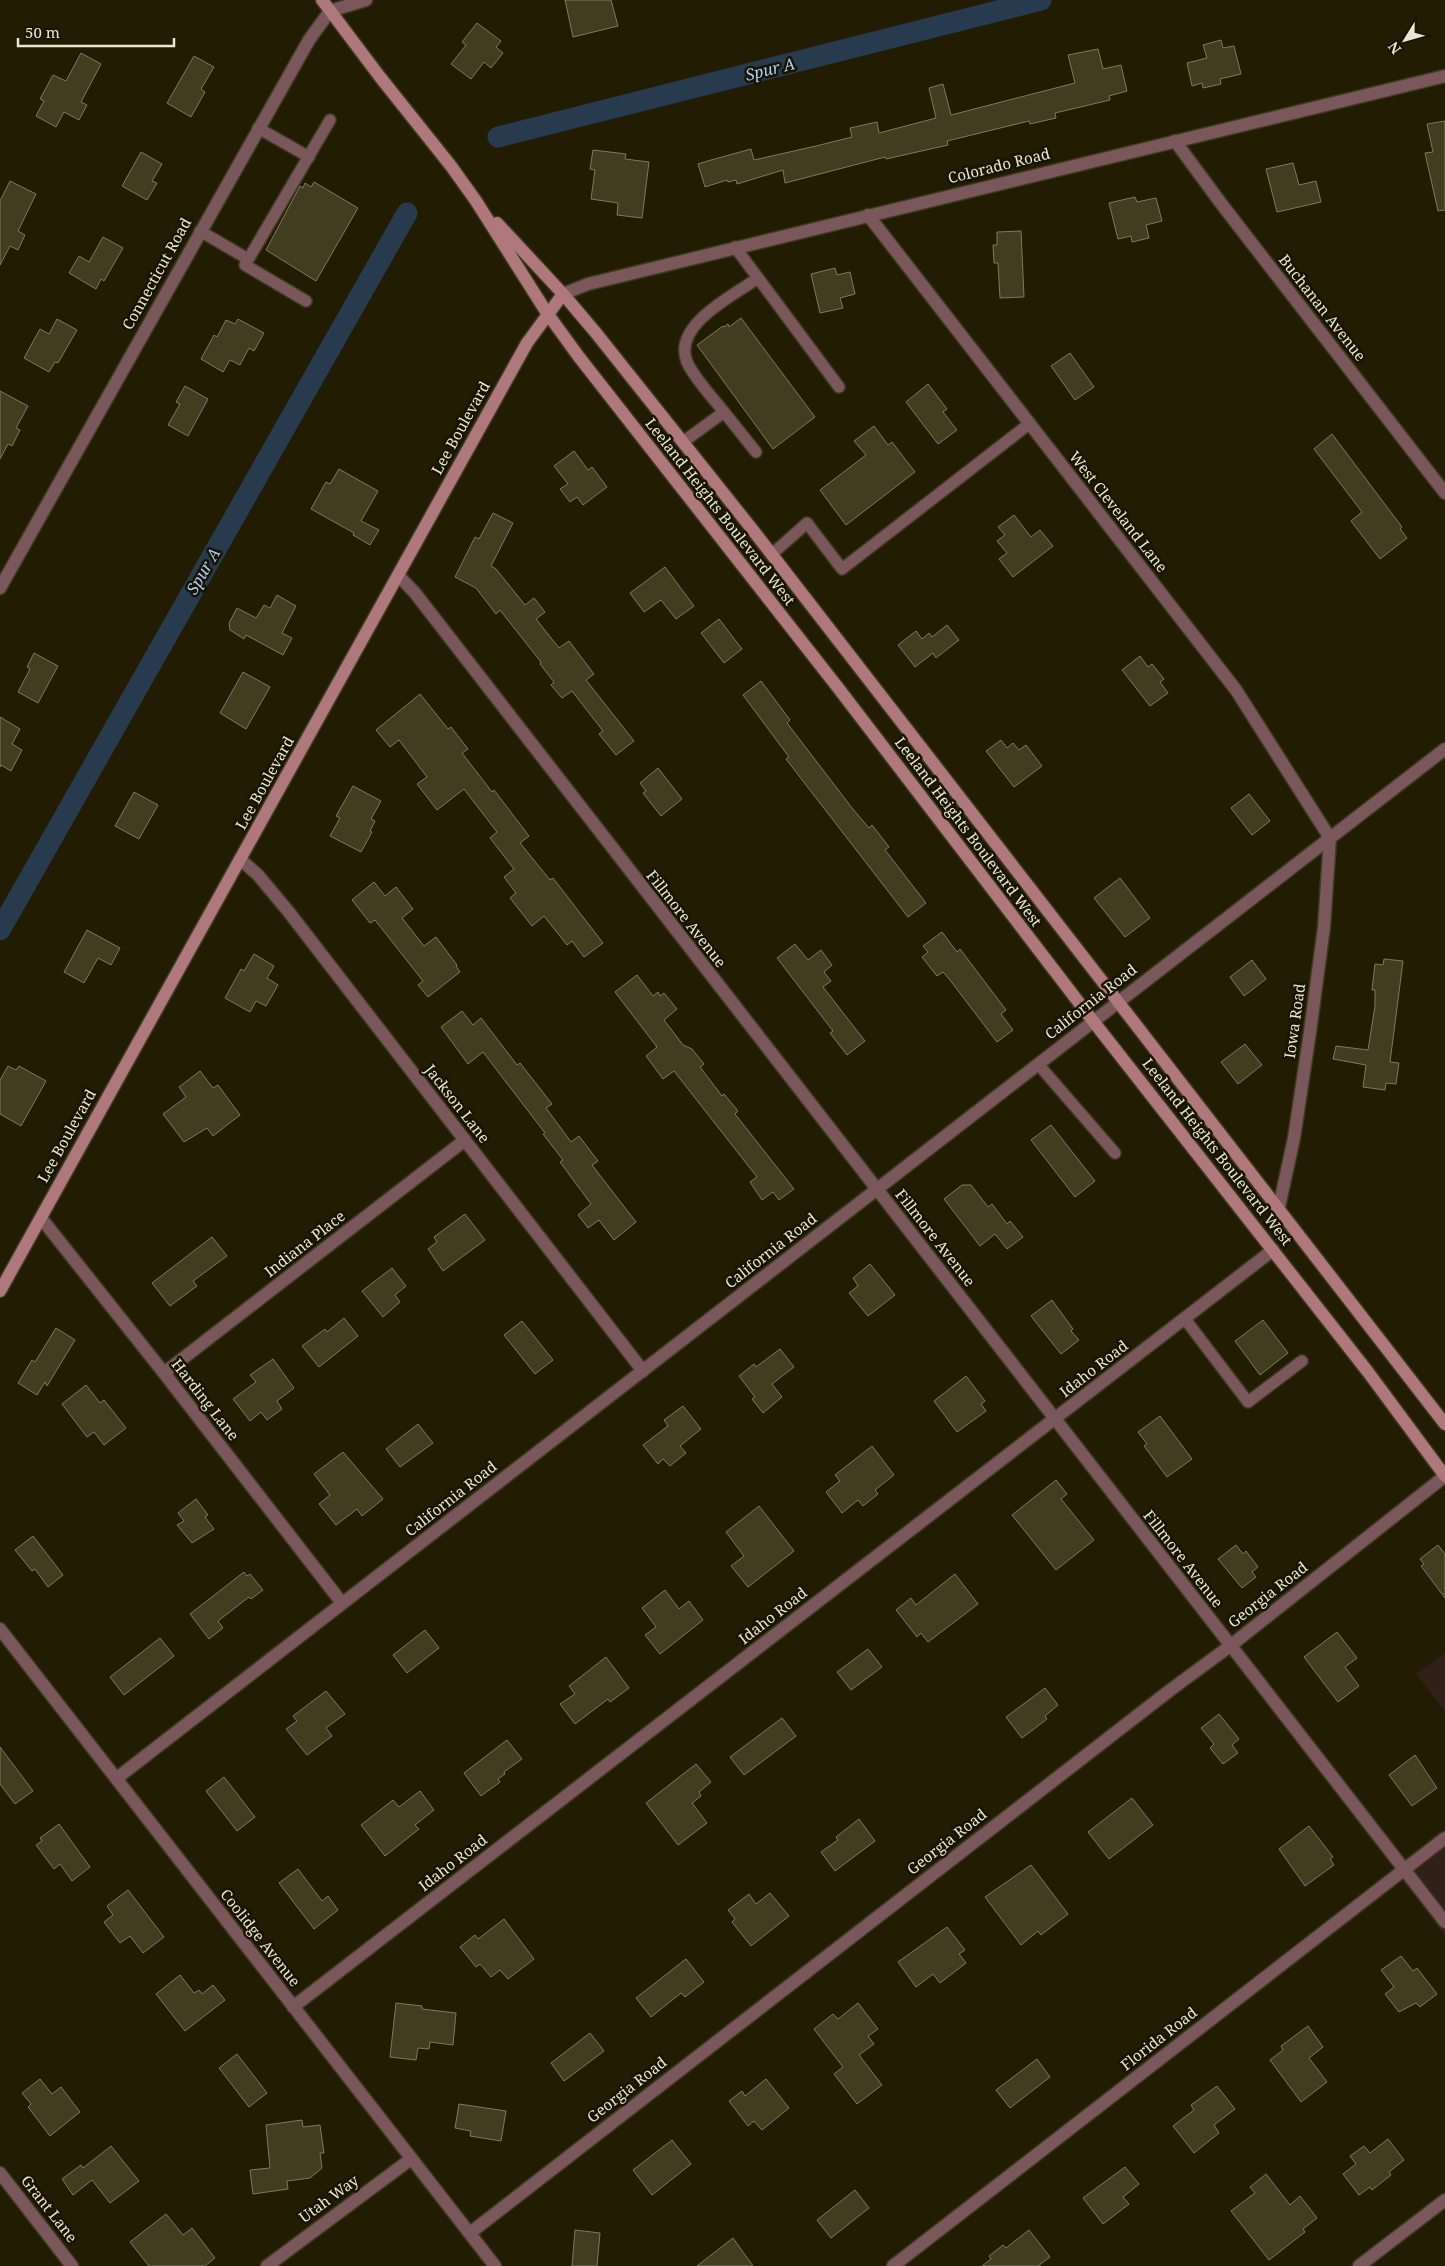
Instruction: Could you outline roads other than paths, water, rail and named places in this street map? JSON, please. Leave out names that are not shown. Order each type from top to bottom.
[{"type":"main road","name":"Leeland Heights Boulevard West","points":[[322,0],[476,201],[547,313],[577,354],[839,689],[1093,1021],[1273,1250],[1445,1476]]},
{"type":"main road","name":"Leeland Heights Boulevard West","points":[[476,201],[563,294],[772,554],[1445,1424]]},
{"type":"main road","name":"Lee Boulevard","points":[[0,1291],[527,343],[547,313],[563,294]]},
{"type":"street","points":[[330,11],[366,0]]},
{"type":"street","name":"Connecticut Road","points":[[0,588],[258,128],[309,40],[330,11]]},
{"type":"street","name":"Colorado Road","points":[[563,294],[588,284],[735,247],[1445,76]]},
{"type":"street","name":"Buchanan Avenue","points":[[1175,141],[1445,493]]},
{"type":"street","name":"West Cleveland Lane","points":[[868,215],[1236,690],[1330,838]]},
{"type":"street","name":"Fillmore Avenue","points":[[398,575],[1445,1922]]},
{"type":"street","name":"California Road","points":[[117,1778],[1445,750]]},
{"type":"street","name":"Iowa Road","points":[[1279,1207],[1294,1138],[1310,1032],[1324,927],[1330,838]]},
{"type":"street","name":"Jackson Lane","points":[[241,860],[258,875],[288,911],[642,1371]]},
{"type":"street","name":"Indiana Place","points":[[164,1373],[465,1140]]},
{"type":"street","name":"Harding Lane","points":[[41,1218],[342,1603]]},
{"type":"street","name":"Idaho Road","points":[[293,2007],[1273,1250]]},
{"type":"street","name":"Georgia Road","points":[[470,2233],[1169,1691],[1230,1646],[1445,1476]]},
{"type":"street","name":"Coolidge Avenue","points":[[0,1629],[495,2266]]},
{"type":"street","name":"Florida Road","points":[[893,2266],[1445,1838]]},
{"type":"street","name":"Utah Way","points":[[267,2266],[411,2159]]},
{"type":"street","name":"Grant Lane","points":[[0,2173],[72,2266]]},
{"type":"street","points":[[1359,2266],[1445,2200]]},
{"type":"lane","points":[[306,301],[245,265],[330,120]]},
{"type":"lane","points":[[258,128],[309,157]]},
{"type":"lane","points":[[200,231],[248,259]]},
{"type":"lane","points":[[735,247],[839,387]]},
{"type":"lane","points":[[756,452],[688,364],[683,350],[687,336],[701,318],[758,278]]},
{"type":"lane","points":[[683,442],[724,412]]},
{"type":"lane","points":[[772,554],[807,522],[842,568],[1030,424]]},
{"type":"lane","points":[[1038,1064],[1115,1153]]},
{"type":"lane","points":[[1186,1319],[1248,1402],[1302,1361]]},
{"type":"waterway","name":"Spur A","points":[[498,137],[1041,0]]},
{"type":"waterway","name":"Spur A","points":[[0,930],[407,213]]}]
